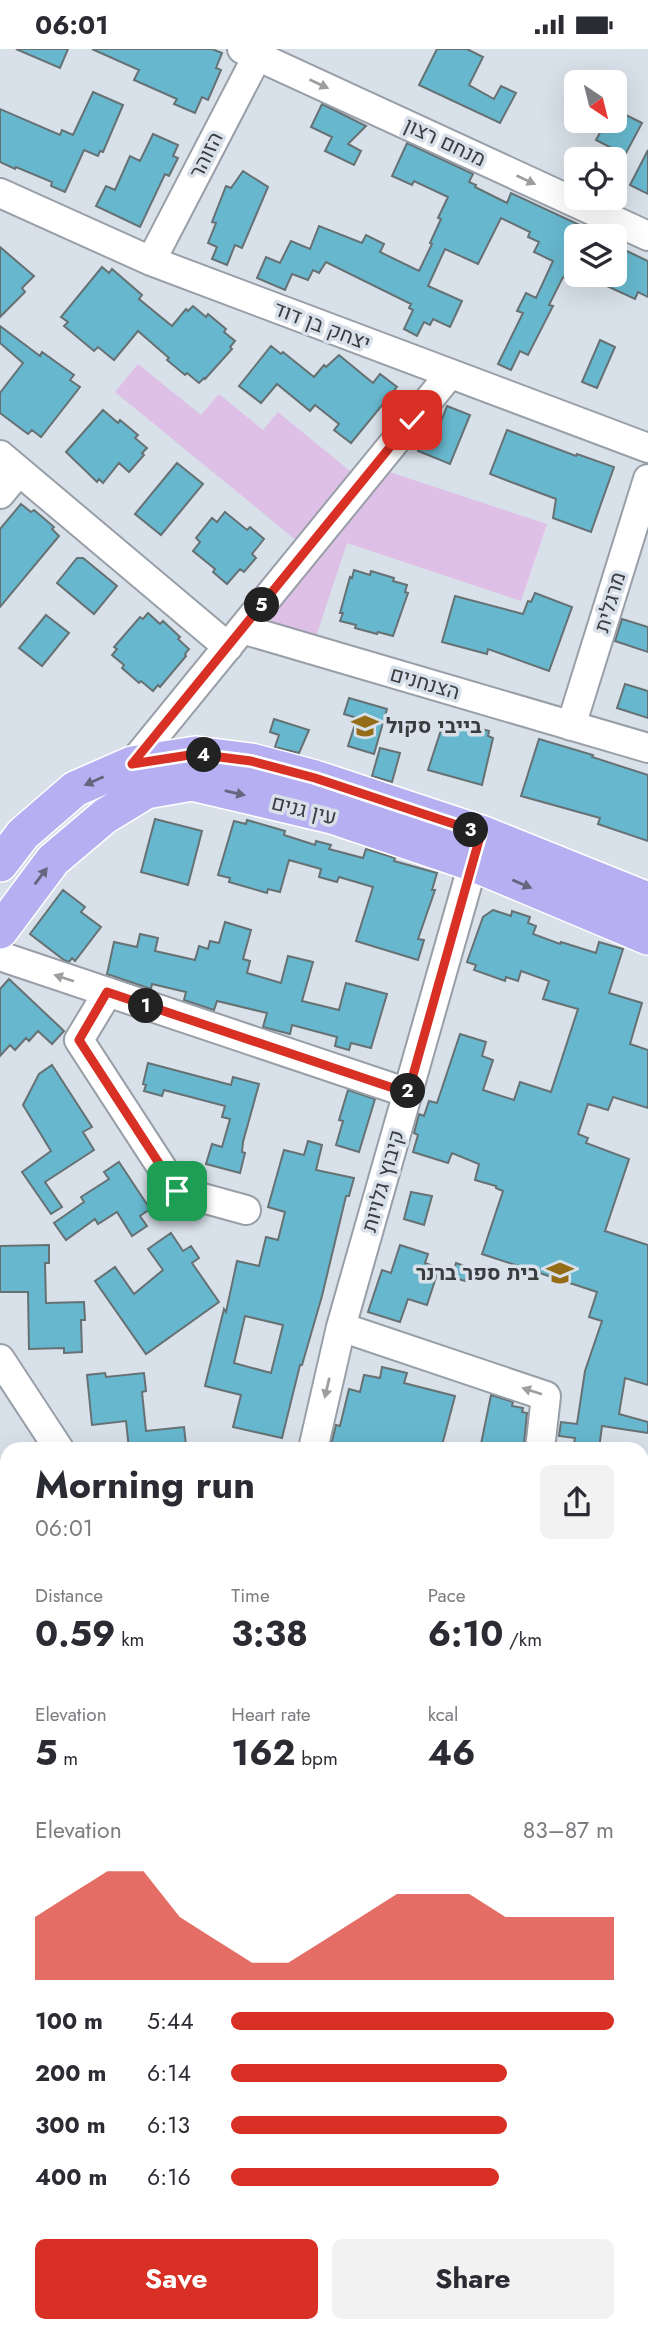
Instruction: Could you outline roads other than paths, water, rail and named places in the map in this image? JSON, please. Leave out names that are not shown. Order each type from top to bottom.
[{"type":"main road","name":"עין גנים","points":[[0,864],[23,834],[75,789],[132,764],[196,754],[251,761],[315,778],[477,848],[648,937]]},
{"type":"main road","name":"עין גנים","points":[[0,930],[53,860],[105,816],[146,791],[192,783],[477,848],[648,900]]},
{"type":"street","name":"מנחם רצון","points":[[253,51],[648,236]]},
{"type":"street","name":"הזוהר","points":[[151,261],[253,51]]},
{"type":"street","name":"יצחק בן דוד","points":[[0,194],[151,261],[648,448]]},
{"type":"street","points":[[132,764],[450,374]]},
{"type":"street","points":[[0,494],[9,463]]},
{"type":"street","name":"הצנחנים","points":[[9,463],[235,638],[648,748]]},
{"type":"street","name":"מרגלית","points":[[571,726],[648,479]]},
{"type":"street","name":"קיבוץ גלויות","points":[[315,1442],[341,1327],[477,848]]},
{"type":"street","points":[[0,956],[408,1093]]},
{"type":"street","points":[[107,992],[79,1040],[177,1191],[246,1210]]},
{"type":"street","points":[[341,1327],[546,1396],[541,1442]]},
{"type":"street","points":[[0,1359],[54,1442]]},
{"type":"place","name":"בייבי סקול","points":[[365,726]]},
{"type":"place","name":"בית ספר ברנר","points":[[560,1273]]}]
